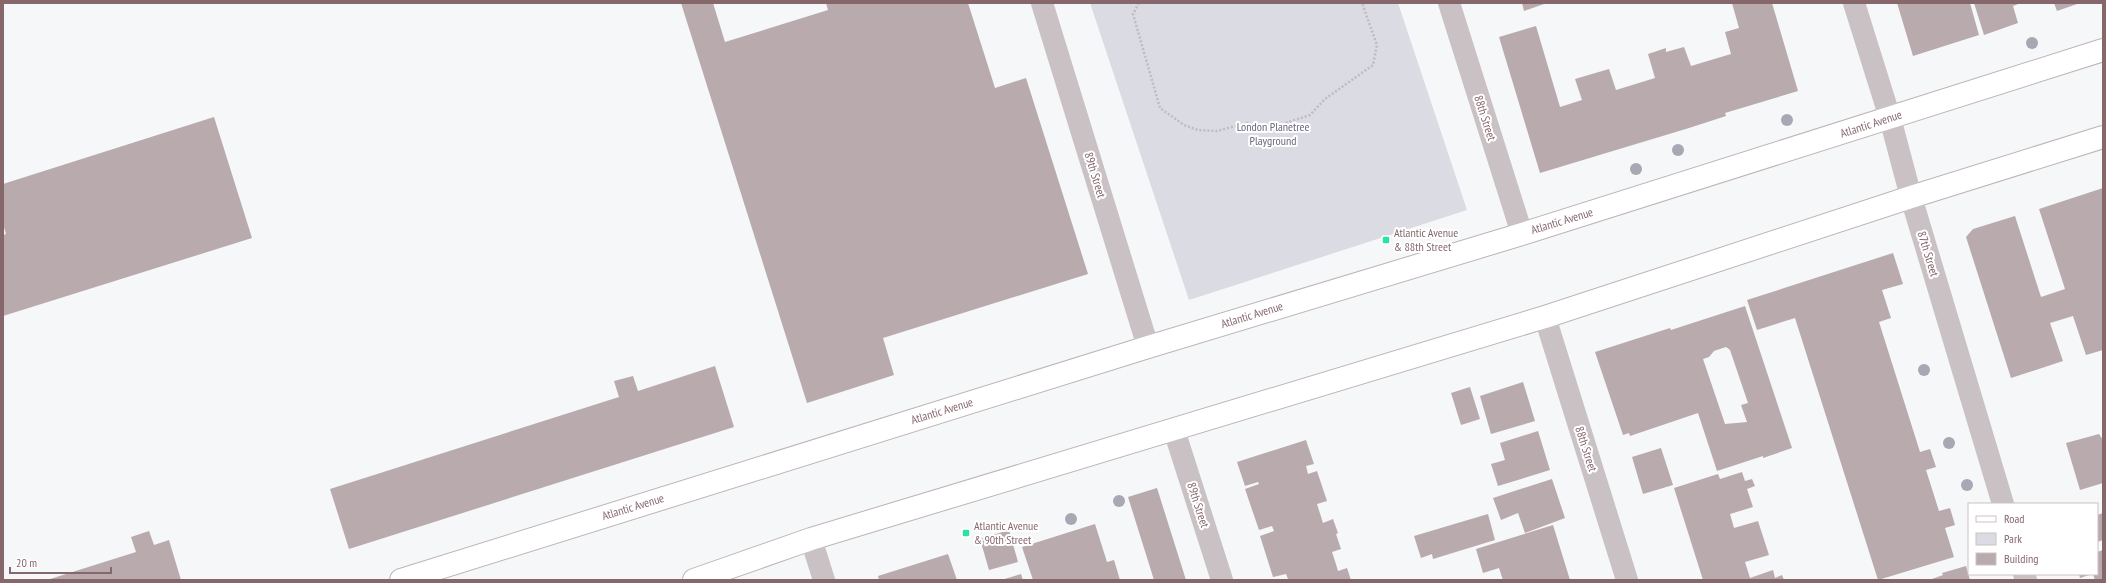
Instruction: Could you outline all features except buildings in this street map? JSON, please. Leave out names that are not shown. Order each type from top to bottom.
[{"type":"main road","name":"Atlantic Avenue","points":[[401,580],[1148,347],[1522,234],[2103,50]]},
{"type":"main road","points":[[694,580],[811,539],[1545,317],[1911,197],[2103,137]]},
{"type":"street","name":"89th Street","points":[[1042,3],[1148,347]]},
{"type":"street","name":"88th Street","points":[[1448,3],[1522,234]]},
{"type":"street","name":"87th Street","points":[[1854,3],[1890,118],[1911,197],[2003,503]]},
{"type":"street","name":"88th Street","points":[[1545,317],[1627,580]]},
{"type":"street","name":"89th Street","points":[[1174,430],[1222,580]]},
{"type":"street","points":[[811,539],[824,580]]},
{"type":"path","points":[[1139,3],[1133,14],[1160,108],[1184,125],[1198,130],[1217,131],[1247,123],[1258,132],[1310,115],[1324,99],[1373,65],[1377,45],[1362,3]]},
{"type":"green space","name":"London Planetree Playground","points":[[1090,3],[1398,3],[1467,210],[1189,300]]},
{"type":"place","name":"Atlantic Avenue & 88th Street","points":[[1386,240]]},
{"type":"place","name":"Atlantic Avenue & 90th Street","points":[[966,533]]}]
